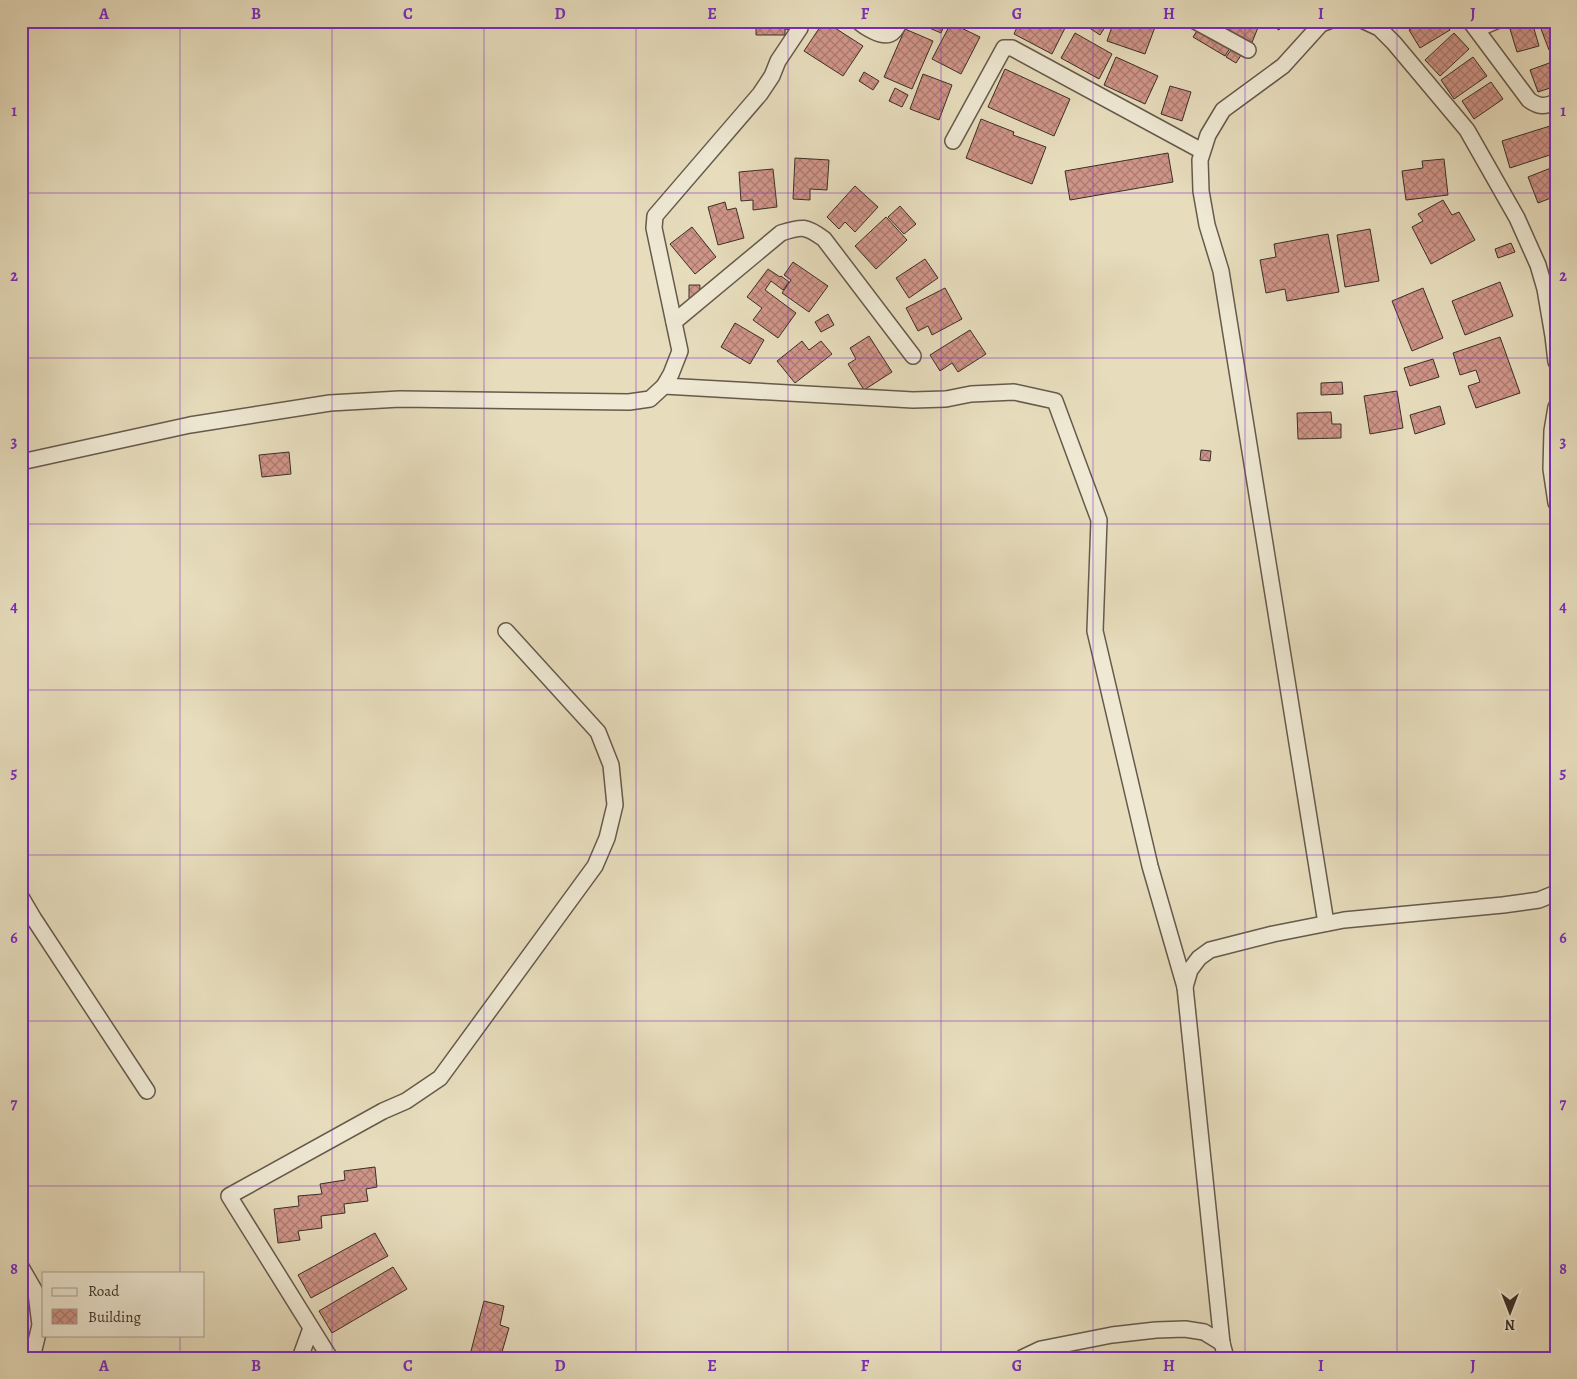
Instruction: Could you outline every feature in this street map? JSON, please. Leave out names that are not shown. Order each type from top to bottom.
[{"type":"street","points":[[21,462],[190,425],[330,404],[400,398],[629,402],[650,398],[664,386],[680,351],[654,228],[655,216],[760,94],[772,76],[778,61],[800,28],[800,21]]},
{"type":"street","points":[[858,21],[881,34],[890,34],[896,29],[900,21]]},
{"type":"street","points":[[1326,923],[1221,271],[1203,210],[1200,160],[1208,135],[1222,110],[1283,66],[1321,24],[1329,21]]},
{"type":"street","points":[[1364,21],[1379,28],[1394,43],[1467,130],[1517,218],[1538,265],[1545,289],[1556,362]]},
{"type":"street","points":[[1496,21],[1473,25],[1529,100],[1538,106],[1546,106],[1556,102]]},
{"type":"street","points":[[1196,22],[1248,50]]},
{"type":"street","points":[[953,141],[1004,48],[1012,48],[1202,151]]},
{"type":"street","points":[[674,322],[782,232],[798,227],[810,229],[824,239],[913,356]]},
{"type":"street","points":[[664,386],[913,400],[1014,392],[1055,401],[1099,520],[1095,631],[1150,866],[1184,986],[1222,1343],[1226,1358]]},
{"type":"street","points":[[1556,408],[1552,431],[1551,469],[1556,503]]},
{"type":"street","points":[[330,1358],[229,1196],[406,1101],[440,1078],[595,866],[607,838],[615,805],[611,765],[598,732],[506,631]]},
{"type":"street","points":[[1184,986],[1190,970],[1199,958],[1210,950],[1273,934],[1353,919],[1539,900],[1556,892]]},
{"type":"street","points":[[21,898],[147,1091]]},
{"type":"street","points":[[21,1267],[36,1293],[40,1325],[32,1358]]},
{"type":"street","points":[[300,1358],[311,1328]]},
{"type":"street","points":[[1022,1358],[1041,1349],[1112,1335],[1156,1330],[1185,1329],[1204,1332],[1222,1343]]},
{"type":"building","points":[[756,21],[792,21],[792,30],[785,29],[785,35],[756,35]]},
{"type":"building","points":[[824,21],[863,46],[843,76],[804,51]]},
{"type":"building","points":[[913,21],[946,21],[941,33]]},
{"type":"building","points":[[974,21],[988,21],[986,27]]},
{"type":"building","points":[[1020,21],[1052,21],[1065,28],[1052,54],[1014,34]]},
{"type":"building","points":[[1079,21],[1109,21],[1100,35]]},
{"type":"building","points":[[1114,21],[1140,21],[1155,27],[1145,54],[1107,41]]},
{"type":"building","points":[[1216,21],[1251,21],[1259,25],[1251,45],[1213,29]]},
{"type":"building","points":[[1264,21],[1284,21],[1279,30]]},
{"type":"building","points":[[1423,21],[1445,21],[1450,30],[1420,48],[1409,30]]},
{"type":"building","points":[[1538,21],[1556,21],[1556,48],[1549,50]]},
{"type":"building","points":[[1532,22],[1539,46],[1517,52],[1510,29]]},
{"type":"building","points":[[951,23],[980,37],[961,74],[932,59]]},
{"type":"building","points":[[1200,26],[1232,45],[1225,56],[1193,37]]},
{"type":"building","points":[[905,29],[933,41],[912,89],[884,77]]},
{"type":"building","points":[[1075,33],[1112,54],[1099,79],[1061,58]]},
{"type":"building","points":[[1454,33],[1469,49],[1440,76],[1425,60]]},
{"type":"building","points":[[1233,47],[1243,52],[1236,63],[1226,57]]},
{"type":"building","points":[[1116,57],[1158,76],[1145,104],[1104,85]]},
{"type":"building","points":[[1473,57],[1487,76],[1454,99],[1441,80]]},
{"type":"building","points":[[1552,62],[1556,73],[1556,86],[1538,92],[1530,70]]},
{"type":"building","points":[[1005,69],[1070,99],[1054,136],[988,107]]},
{"type":"building","points":[[864,72],[879,81],[873,90],[859,81]]},
{"type":"building","points":[[923,74],[952,85],[939,120],[910,109]]},
{"type":"building","points":[[1491,82],[1503,99],[1474,119],[1462,101]]},
{"type":"building","points":[[1170,86],[1191,92],[1182,121],[1161,114]]},
{"type":"building","points":[[895,88],[908,95],[902,107],[889,101]]},
{"type":"building","points":[[981,119],[1014,132],[1013,135],[1046,147],[1032,184],[966,158]]},
{"type":"building","points":[[1556,119],[1556,138],[1552,120]]},
{"type":"building","points":[[1550,126],[1556,142],[1556,153],[1510,168],[1502,141]]},
{"type":"building","points":[[1168,153],[1173,182],[1070,200],[1065,171]]},
{"type":"building","points":[[795,158],[829,160],[827,190],[810,189],[810,200],[793,199]]},
{"type":"building","points":[[1444,159],[1448,195],[1406,200],[1402,171],[1423,168],[1422,161]]},
{"type":"building","points":[[1556,166],[1556,196],[1538,203],[1528,177]]},
{"type":"building","points":[[773,169],[777,207],[753,210],[753,200],[741,201],[739,172]]},
{"type":"building","points":[[855,186],[878,207],[855,232],[845,222],[839,229],[827,217]]},
{"type":"building","points":[[1443,200],[1452,215],[1459,212],[1475,240],[1431,264],[1412,227],[1423,221],[1418,214]]},
{"type":"building","points":[[725,202],[727,210],[736,208],[744,238],[718,245],[708,207]]},
{"type":"building","points":[[900,206],[916,224],[904,234],[888,217]]},
{"type":"building","points":[[886,217],[907,240],[876,269],[855,246]]},
{"type":"building","points":[[692,227],[716,257],[695,274],[670,244]]},
{"type":"building","points":[[1370,229],[1379,281],[1345,287],[1337,235]]},
{"type":"building","points":[[1328,234],[1339,292],[1287,301],[1285,289],[1266,293],[1260,260],[1276,257],[1274,244]]},
{"type":"building","points":[[1511,243],[1515,252],[1498,258],[1495,249]]},
{"type":"building","points":[[925,259],[938,278],[909,298],[896,278]]},
{"type":"building","points":[[793,262],[828,286],[809,312],[782,293],[791,280],[784,275]]},
{"type":"building","points":[[768,269],[789,282],[783,290],[771,281],[765,290],[796,313],[778,338],[753,320],[762,308],[747,297]]},
{"type":"building","points":[[1500,282],[1513,316],[1465,335],[1452,301]]},
{"type":"building","points":[[689,285],[700,285],[699,299],[689,298]]},
{"type":"building","points":[[945,288],[962,319],[932,335],[928,326],[918,331],[906,308]]},
{"type":"building","points":[[1423,288],[1443,338],[1412,351],[1392,301]]},
{"type":"building","points":[[828,314],[834,325],[821,332],[815,322]]},
{"type":"building","points":[[735,323],[764,340],[750,364],[721,347]]},
{"type":"building","points":[[970,330],[986,354],[958,372],[952,363],[940,371],[930,355]]},
{"type":"building","points":[[869,336],[892,372],[864,390],[848,364],[856,359],[850,348]]},
{"type":"building","points":[[1500,337],[1520,393],[1476,408],[1468,386],[1480,382],[1476,370],[1460,375],[1453,353]]},
{"type":"building","points":[[802,341],[809,350],[821,341],[832,354],[795,383],[777,361]]},
{"type":"building","points":[[1433,359],[1439,377],[1410,386],[1404,368]]},
{"type":"building","points":[[1342,382],[1343,394],[1321,395],[1321,383]]},
{"type":"building","points":[[1397,391],[1403,428],[1370,434],[1364,396]]},
{"type":"building","points":[[1440,406],[1445,424],[1415,434],[1410,415]]},
{"type":"building","points":[[1331,412],[1332,424],[1341,424],[1341,438],[1298,439],[1297,413]]},
{"type":"building","points":[[1201,450],[1211,451],[1210,461],[1200,460]]},
{"type":"building","points":[[289,452],[291,474],[262,477],[259,455]]},
{"type":"building","points":[[375,1167],[377,1187],[366,1189],[368,1201],[344,1204],[345,1213],[321,1216],[322,1228],[298,1231],[300,1240],[278,1243],[274,1209],[299,1206],[298,1196],[322,1194],[320,1184],[345,1180],[344,1171]]},
{"type":"building","points":[[375,1233],[388,1256],[311,1298],[298,1275]]},
{"type":"building","points":[[393,1267],[407,1289],[332,1333],[319,1311]]},
{"type":"building","points":[[484,1301],[504,1306],[500,1325],[509,1328],[502,1352],[510,1354],[509,1358],[483,1358],[484,1354],[471,1351]]}]
